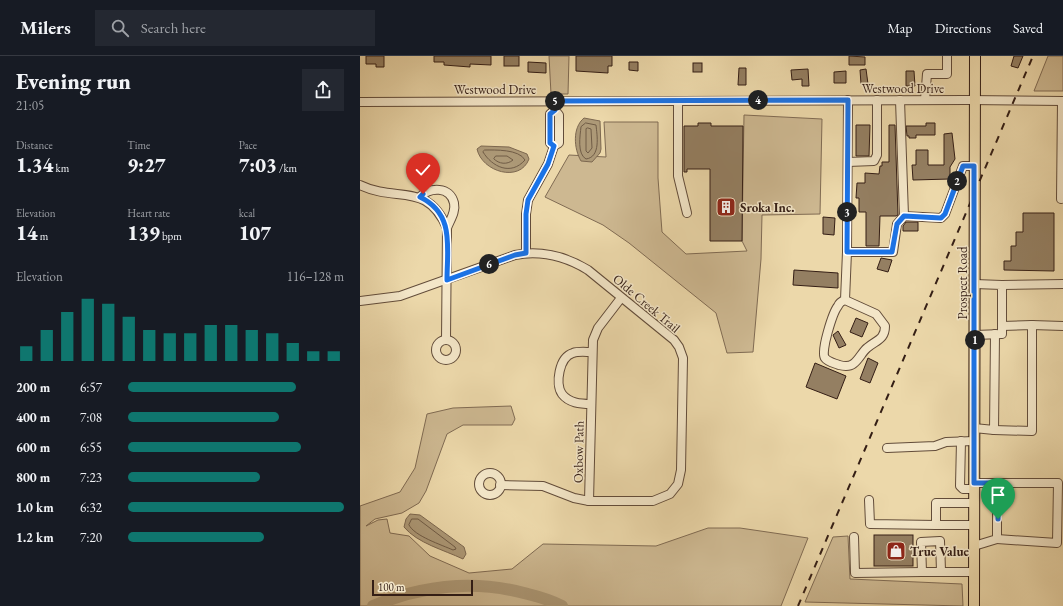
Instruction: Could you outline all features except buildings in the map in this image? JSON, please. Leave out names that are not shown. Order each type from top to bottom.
[{"type":"main road","name":"Prospect Road","points":[[974,606],[975,56]]},
{"type":"street","points":[[925,100],[927,74],[947,74],[947,56]]},
{"type":"street","points":[[845,300],[847,252],[848,100]]},
{"type":"street","name":"Westwood Drive","points":[[360,102],[848,100],[1062,101]]},
{"type":"street","points":[[848,162],[874,161],[877,155],[877,100]]},
{"type":"street","points":[[847,252],[892,252],[897,224],[904,216],[900,100]]},
{"type":"street","points":[[526,253],[526,214],[528,200],[548,164],[554,146],[559,143],[559,115],[555,110],[554,101]]},
{"type":"street","points":[[678,101],[678,176],[687,213]]},
{"type":"street","points":[[1061,199],[1062,101]]},
{"type":"street","points":[[904,216],[941,218],[945,214],[963,166],[974,166]]},
{"type":"street","points":[[360,184],[379,191],[420,197],[432,204],[442,215],[447,228],[446,340]]},
{"type":"street","points":[[420,197],[434,189],[445,192],[450,196],[454,202],[454,211],[447,228]]},
{"type":"street","name":"Olde Creek Trail","points":[[360,301],[393,298],[526,253],[548,254],[575,262],[597,277],[674,340],[681,352],[683,384],[681,470],[678,484],[670,494],[653,501],[589,501],[574,498],[543,486],[500,485]]},
{"type":"street","points":[[975,284],[1063,284]]},
{"type":"street","points":[[975,335],[1002,334],[1002,285]]},
{"type":"street","name":"Oxbow Path","points":[[589,501],[591,352],[593,340],[598,328],[621,298]]},
{"type":"street","points":[[845,300],[876,314],[885,326],[884,336],[880,342],[867,348],[853,365],[848,366],[831,362],[825,359],[823,355],[834,312],[838,305],[845,300]]},
{"type":"street","points":[[974,428],[1032,431],[1032,325]]},
{"type":"street","points":[[1002,326],[1063,326]]},
{"type":"street","points":[[994,430],[995,334]]},
{"type":"street","name":"Oxbow Path","points":[[591,352],[573,352],[567,356],[563,361],[559,377],[560,389],[566,397],[578,404],[591,404]]},
{"type":"street","points":[[887,448],[935,446],[946,442],[974,440]]},
{"type":"street","points":[[961,441],[960,486],[963,489],[998,483],[1058,483],[1057,543],[998,539],[974,546]]},
{"type":"street","points":[[998,483],[998,539]]},
{"type":"street","points":[[869,500],[870,524],[974,525]]},
{"type":"street","points":[[936,525],[936,503],[974,503]]},
{"type":"street","points":[[854,537],[855,573],[941,571],[974,572]]},
{"type":"street","points":[[922,572],[921,542],[940,541],[941,571]]},
{"type":"shaded area","points":[[549,56],[569,56],[568,94],[551,94]]},
{"type":"shaded area","points":[[1048,56],[1063,56],[1063,91],[1034,91]]},
{"type":"shaded area","points":[[744,115],[822,119],[820,214],[762,215],[761,259],[753,352],[727,353],[716,313],[629,243],[603,225],[545,197],[569,155],[606,157],[604,122],[658,122],[658,178],[662,232],[686,254],[747,251],[742,241]]},
{"type":"shaded area","points":[[511,406],[515,419],[512,425],[463,425],[447,434],[426,491],[419,503],[402,513],[375,519],[366,526],[378,520],[387,519],[390,533],[409,536],[430,556],[469,573],[512,569],[543,544],[656,546],[708,528],[740,528],[808,538],[781,606],[360,606],[360,506],[400,492],[415,468],[427,414],[453,408]]},
{"type":"shaded area","points":[[848,536],[850,579],[962,584],[963,606],[805,602],[833,537]]},
{"type":"water","points":[[584,118],[600,121],[601,149],[600,153],[592,162],[581,161],[577,151],[575,139],[577,127]]},
{"type":"water","points":[[481,146],[509,147],[527,154],[529,159],[518,171],[502,172],[493,169],[480,157],[477,149]]},
{"type":"water","points":[[410,514],[420,515],[464,547],[466,554],[463,559],[431,546],[409,533],[404,527],[406,519]]},
{"type":"waterway","points":[[373,606],[411,593],[449,586],[508,589],[554,602],[562,606]]},
{"type":"railway","points":[[798,606],[1033,56]]},
{"type":"place","name":"Sroka Inc.","points":[[726,207]]},
{"type":"place","name":"True Value","points":[[896,551]]},
{"type":"route","points":[[423,194],[420,197],[432,204],[442,215],[447,228],[447,280],[515,255],[526,253],[525,231],[528,200],[532,190],[548,164],[554,146],[550,143],[550,114],[555,110],[554,101],[848,100],[847,252],[856,254],[892,252],[897,224],[904,216],[941,218],[945,214],[963,166],[974,166],[974,483],[998,483],[998,519]]}]
